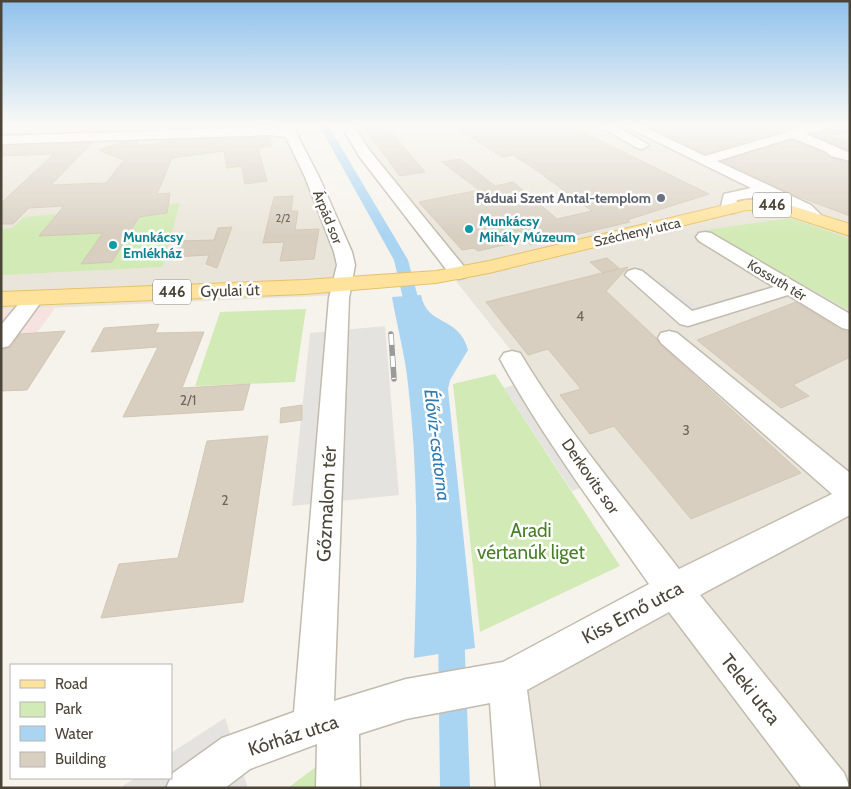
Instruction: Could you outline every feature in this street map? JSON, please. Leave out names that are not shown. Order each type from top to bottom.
[{"type":"main road","name":"446","points":[[728,210],[766,204],[815,217],[850,230]]},
{"type":"main road","name":"Széchenyi utca","points":[[459,273],[728,210]]},
{"type":"main road","name":"Gyulai út","points":[[1,299],[305,287],[436,277],[459,273]]},
{"type":"street","name":"Árpád sor","points":[[304,162],[343,252],[346,265],[342,284]]},
{"type":"street","points":[[371,162],[459,273]]},
{"type":"street","points":[[708,162],[805,208],[815,217]]},
{"type":"street","points":[[690,169],[740,191]]},
{"type":"street","points":[[728,210],[730,197],[755,192],[775,193]]},
{"type":"street","name":"Kossuth tér","points":[[705,237],[850,323]]},
{"type":"street","points":[[635,275],[688,319],[791,288]]},
{"type":"street","name":"Gőzmalom tér","points":[[338,788],[326,723],[339,298],[342,284]]},
{"type":"street","points":[[1,341],[34,298]]},
{"type":"street","points":[[670,338],[850,491]]},
{"type":"street","name":"Derkovits sor","points":[[512,359],[525,382],[595,483],[674,590]]},
{"type":"street","name":"Kiss Ernő utca","points":[[406,698],[494,683],[850,500]]},
{"type":"street","name":"Teleki utca","points":[[674,590],[829,788]]},
{"type":"street","points":[[494,683],[518,788]]},
{"type":"street","name":"Kórház utca","points":[[188,788],[237,753],[406,698]]},
{"type":"shaded area","points":[[1,162],[306,162],[346,247],[342,295],[1,310]]},
{"type":"shaded area","points":[[373,162],[850,162],[850,788],[517,788],[507,680],[679,585],[513,353],[455,280],[409,210]]},
{"type":"shaded area","points":[[662,280],[698,308],[681,314],[648,285]]},
{"type":"shaded area","points":[[55,308],[1,382],[1,310]]},
{"type":"shaded area","points":[[385,326],[399,495],[292,506],[310,333]]},
{"type":"shaded area","points":[[525,382],[595,483],[572,491],[504,388]]},
{"type":"shaded area","points":[[225,718],[248,788],[120,788],[134,779],[172,779],[172,752]]},
{"type":"green space","points":[[180,203],[162,267],[1,275],[1,229],[12,228],[24,217]]},
{"type":"green space","points":[[791,218],[850,239],[850,311],[705,230]]},
{"type":"green space","points":[[306,309],[295,382],[195,386],[220,312]]},
{"type":"green space","name":"Aradi vértanúk liget","points":[[495,374],[620,566],[480,632],[453,384]]},
{"type":"green space","points":[[338,750],[337,788],[288,788]]},
{"type":"water","points":[[421,295],[424,305],[430,312],[458,331],[464,339],[468,350],[450,380],[448,389],[475,648],[414,658],[416,487],[412,418],[407,373],[392,297]]},
{"type":"building","points":[[46,162],[74,162],[51,185],[106,183],[123,162],[170,162],[157,194],[170,193],[167,213],[139,217],[112,262],[81,264],[103,233],[39,236],[64,206],[29,208],[13,224],[1,224],[1,203]]},
{"type":"building","points":[[226,162],[262,162],[267,181],[245,184],[242,166],[227,168]]},
{"type":"building","points":[[389,162],[416,162],[425,172],[400,176]]},
{"type":"building","points":[[442,162],[464,162],[495,186],[513,182],[557,219],[592,211],[523,162],[643,162],[709,194],[627,220],[630,222],[531,245],[525,240],[478,251],[474,248],[462,250],[419,202],[479,190]]},
{"type":"building","points":[[724,162],[850,163],[850,216],[794,195]]},
{"type":"building","points":[[293,196],[291,211],[298,211],[295,230],[319,229],[314,259],[280,261],[284,242],[263,243],[274,197]]},
{"type":"building","points":[[232,227],[217,268],[206,264],[209,255],[173,257],[181,241],[214,240],[218,228]]},
{"type":"building","points":[[607,258],[620,269],[628,267],[606,291],[660,344],[801,473],[691,519],[614,426],[590,434],[560,395],[581,389],[548,349],[528,355],[486,302],[603,273],[590,262]]},
{"type":"building","points":[[796,302],[841,330],[850,333],[850,357],[793,385],[809,396],[781,408],[697,340]]},
{"type":"building","points":[[159,324],[155,333],[204,332],[182,388],[250,384],[243,410],[123,417],[158,347],[91,352],[104,328]]},
{"type":"building","points":[[65,331],[27,390],[1,391],[1,350],[11,347],[20,334]]},
{"type":"building","points":[[302,405],[302,420],[280,423],[281,408]]},
{"type":"building","points":[[268,436],[243,602],[101,618],[119,564],[178,558],[207,441]]},
{"type":"waterway","name":"Élővíz-csatorna","points":[[344,162],[401,260],[416,320]]},
{"type":"waterway","name":"Élővíz-csatorna","points":[[451,628],[455,788]]},
{"type":"railway","points":[[391,334],[394,379]]},
{"type":"place","name":"Páduai Szent Antal-templom","points":[[661,198]]},
{"type":"place","name":"Munkácsy Mihály Múzeum","points":[[469,229]]},
{"type":"place","name":"Munkácsy Emlékház","points":[[113,245]]}]
